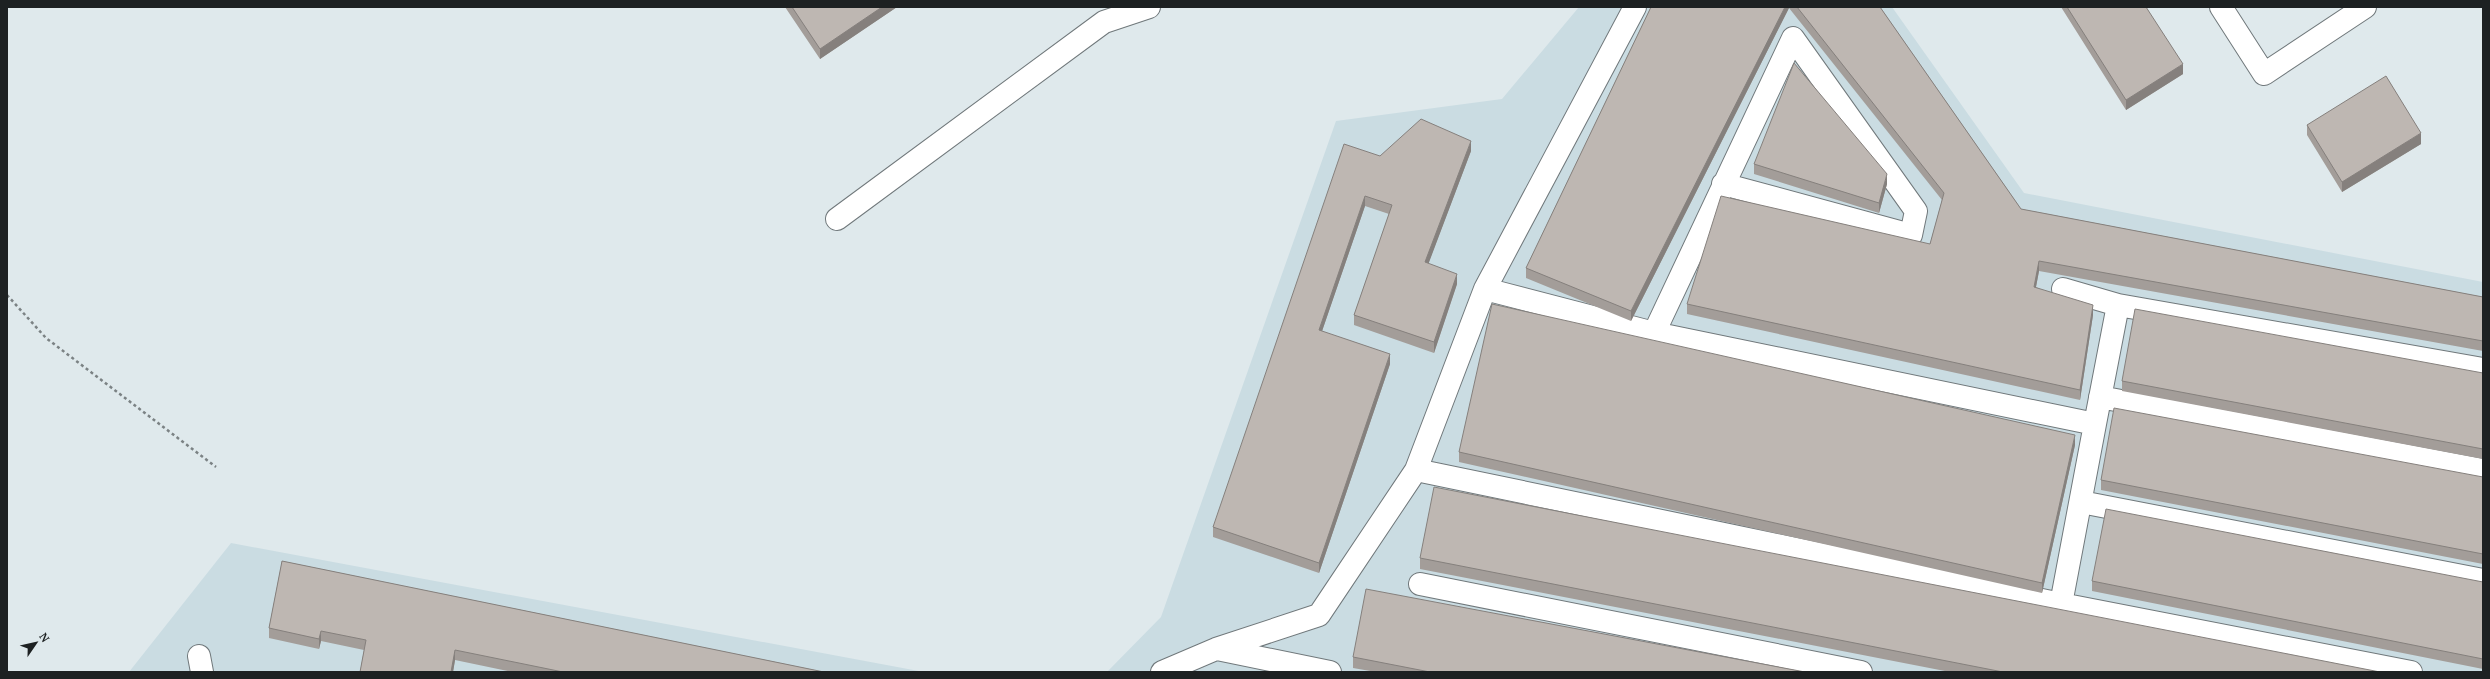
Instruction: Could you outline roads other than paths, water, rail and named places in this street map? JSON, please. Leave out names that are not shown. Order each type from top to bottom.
[{"type":"lane","points":[[838,219],[1104,22],[1149,7]]},
{"type":"lane","points":[[1162,672],[1216,649],[1319,615],[1416,470],[1485,289],[1635,7]]},
{"type":"lane","points":[[2221,7],[2264,74],[2365,7]]},
{"type":"lane","points":[[1654,333],[1723,184],[1793,38],[1916,211],[1911,235],[1723,184]]},
{"type":"lane","points":[[1485,289],[1654,333],[2094,424]]},
{"type":"lane","points":[[2063,289],[2118,305],[2483,369]]},
{"type":"lane","points":[[2061,604],[2081,502],[2094,424],[2118,305]]},
{"type":"lane","points":[[2100,397],[2483,470]]},
{"type":"lane","points":[[1416,470],[2061,604],[2411,672]]},
{"type":"lane","points":[[2081,502],[2483,580]]},
{"type":"lane","points":[[1420,584],[1861,672]]},
{"type":"lane","points":[[1216,649],[1330,672]]}]
